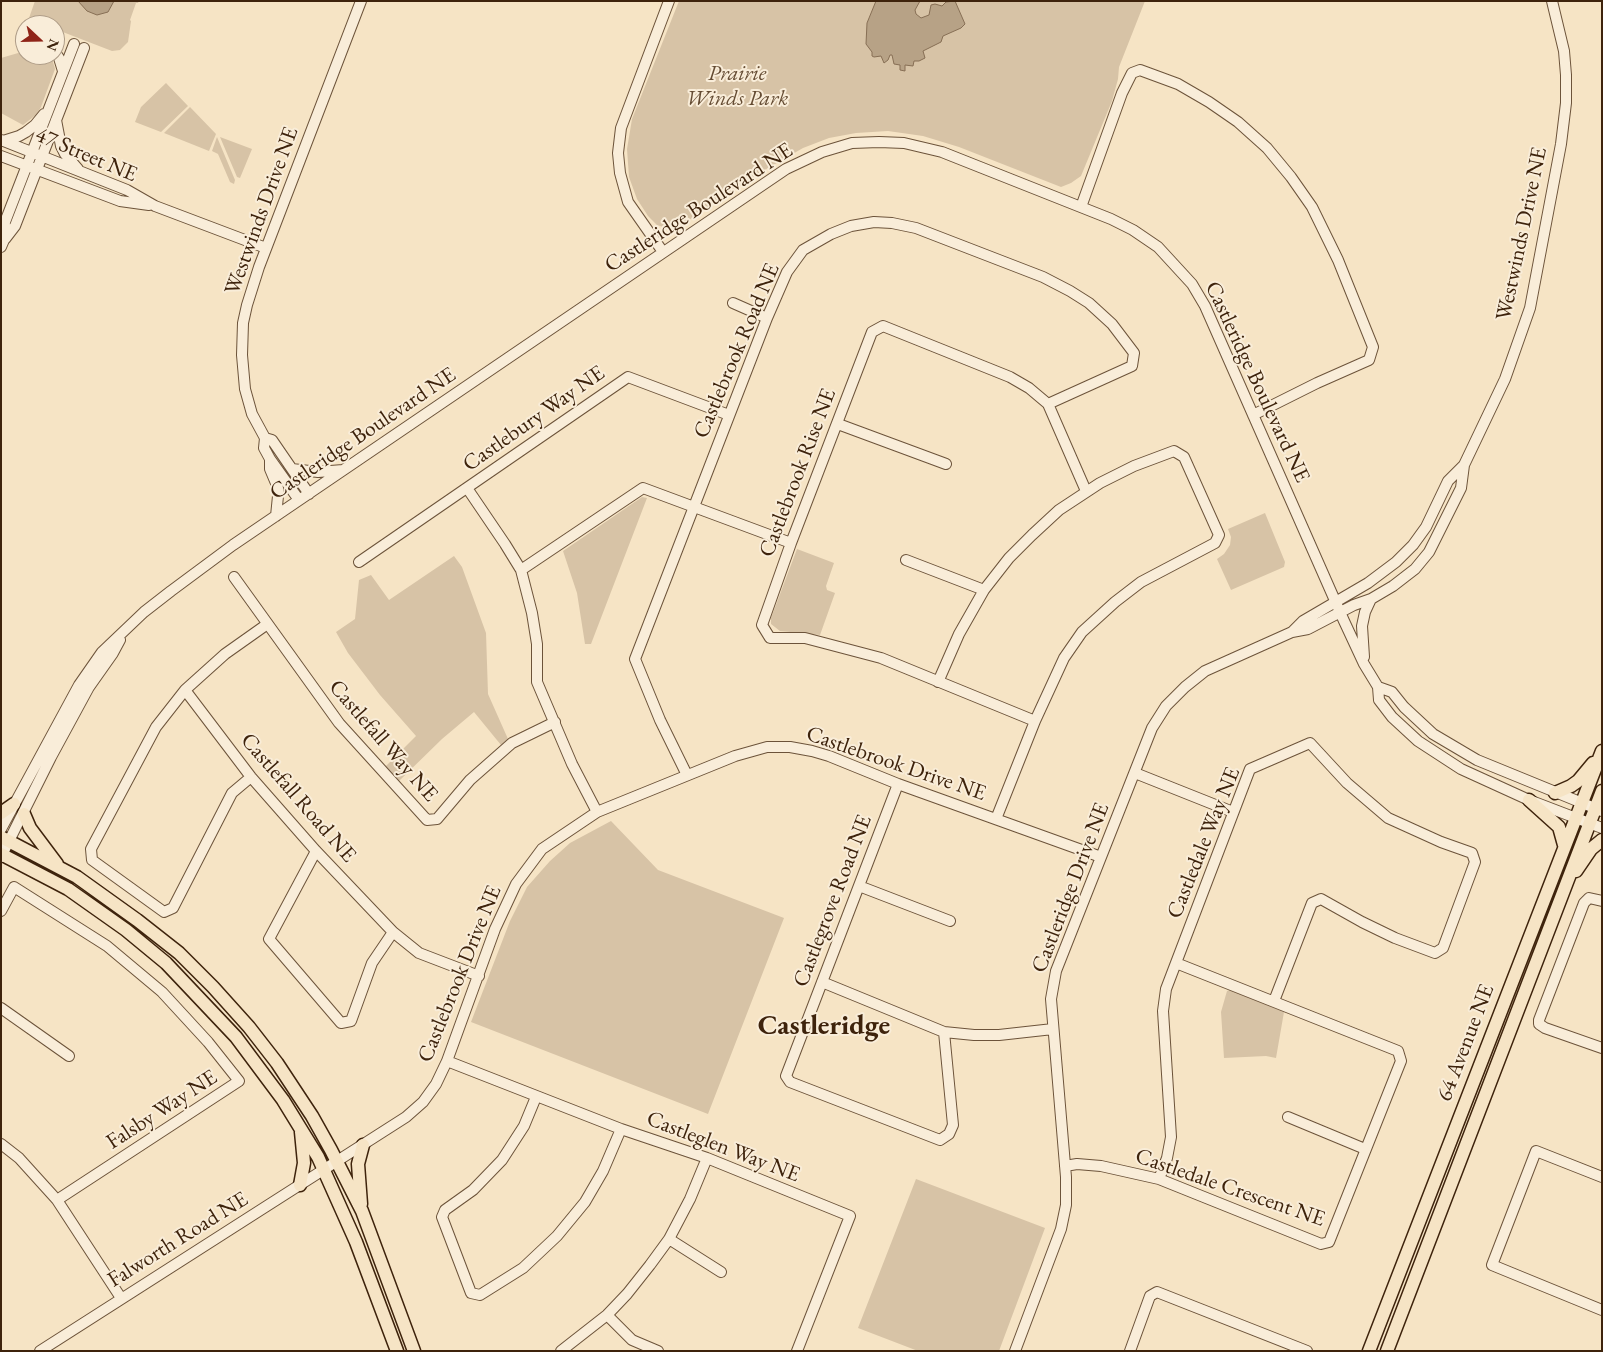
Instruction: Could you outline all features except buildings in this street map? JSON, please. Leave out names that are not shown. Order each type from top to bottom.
[{"type":"main road","points":[[1555,793],[1578,781],[1601,752]]},
{"type":"main road","name":"64 Avenue NE","points":[[1369,1351],[1601,752]]},
{"type":"main road","name":"64 Avenue NE","points":[[1387,1351],[1589,823],[1598,810],[1602,791]]},
{"type":"main road","points":[[1529,800],[1559,827],[1564,845]]},
{"type":"main road","points":[[1,813],[14,804]]},
{"type":"main road","points":[[24,814],[30,828],[58,866]]},
{"type":"main road","points":[[5,839],[58,866],[137,920],[179,953],[249,1027],[277,1063],[312,1116],[362,1211],[414,1351]]},
{"type":"main road","points":[[1565,886],[1591,849],[1602,840]]},
{"type":"main road","points":[[2,855],[68,889],[126,930],[166,963],[236,1037],[283,1100],[324,1170],[356,1242],[397,1351]]},
{"type":"main road","points":[[300,1127],[304,1164],[300,1185]]},
{"type":"main road","points":[[362,1211],[358,1164],[363,1145]]},
{"type":"street","name":"Westwinds Drive NE","points":[[299,500],[270,459],[264,448],[265,438],[252,414],[245,390],[242,335],[247,305],[266,248],[361,1]]},
{"type":"street","points":[[663,252],[628,202],[620,173],[618,153],[621,128],[669,1]]},
{"type":"street","name":"Westwinds Drive NE","points":[[1341,613],[1393,586],[1415,569],[1429,552],[1460,488],[1464,465],[1505,379],[1530,308],[1566,103],[1565,57],[1552,1]]},
{"type":"street","points":[[3,243],[15,226],[51,105],[74,44]]},
{"type":"street","points":[[37,154],[56,119],[84,48]]},
{"type":"street","points":[[61,65],[63,71]]},
{"type":"street","points":[[1081,206],[1122,93],[1132,73],[1140,70],[1178,84],[1238,122],[1267,148],[1291,177],[1312,208],[1338,260],[1373,347],[1369,360],[1253,415]]},
{"type":"street","points":[[2,141],[26,132],[35,125],[51,105]]},
{"type":"street","points":[[56,119],[61,146],[78,170]]},
{"type":"street","name":"47 Street NE","points":[[2,141],[127,190],[155,206],[266,248]]},
{"type":"street","name":"Castleridge Boulevard NE","points":[[1,829],[79,685],[102,652],[144,612],[170,591],[299,500],[786,169],[822,152],[852,142],[904,143],[942,152],[1118,222],[1158,246],[1192,284],[1205,306],[1335,601],[1364,664],[1378,686],[1379,700],[1392,717],[1418,741],[1461,769],[1529,800],[1602,828]]},
{"type":"street","name":"47 Street NE","points":[[1,156],[120,201],[155,206]]},
{"type":"street","name":"Castlebrook Road NE","points":[[687,775],[660,720],[635,659],[767,318],[787,272],[803,250],[830,234],[851,226],[874,222],[916,228],[1043,277],[1070,291],[1089,303],[1112,324],[1134,353],[1132,366],[1048,404]]},
{"type":"street","points":[[733,303],[767,318]]},
{"type":"street","name":"Castlebrook Rise NE","points":[[1035,721],[881,658],[805,638],[770,638],[762,625],[790,543],[838,424],[872,332],[883,326],[1010,376],[1029,388],[1048,404],[1086,491]]},
{"type":"street","name":"Castlebury Way NE","points":[[597,812],[572,764],[538,682],[536,636],[521,570],[467,488],[628,377],[730,415]]},
{"type":"street","points":[[838,424],[946,464]]},
{"type":"street","name":"Westwinds Drive NE","points":[[265,438],[272,440],[309,494]]},
{"type":"street","points":[[938,682],[959,634],[984,590],[1009,558],[1059,510],[1086,491],[1134,466],[1174,451],[1184,456],[1219,535],[1215,543],[1141,582],[1115,602],[1082,632],[1064,658],[1035,721],[996,819]]},
{"type":"street","points":[[270,459],[270,469],[278,488],[276,516]]},
{"type":"street","name":"Westwinds Drive NE","points":[[1335,601],[1368,583],[1396,562],[1413,545],[1426,527],[1448,480],[1464,465]]},
{"type":"street","points":[[292,469],[318,472],[344,470]]},
{"type":"street","points":[[359,562],[467,488]]},
{"type":"street","points":[[521,570],[643,488],[790,543]]},
{"type":"street","points":[[906,560],[984,590]]},
{"type":"street","name":"Castlefall Way NE","points":[[234,576],[266,624],[338,723],[427,820],[437,819],[470,780],[512,743],[555,722]]},
{"type":"street","points":[[1364,664],[1362,626],[1371,599]]},
{"type":"street","name":"Castleridge Drive NE","points":[[1292,632],[1303,621],[1335,601]]},
{"type":"street","name":"Castleridge Drive NE","points":[[1015,1351],[1061,1229],[1066,1205],[1065,1166],[1051,999],[1056,971],[1152,728],[1166,706],[1205,671],[1292,632],[1308,629],[1341,613]]},
{"type":"street","points":[[251,776],[232,793],[173,908],[164,912],[92,860],[91,849],[156,727],[185,690],[224,654],[266,624]]},
{"type":"street","name":"Castleridge Boulevard NE","points":[[2,855],[5,839],[24,814],[51,756],[89,687],[113,653],[122,634]]},
{"type":"street","name":"Castleridge Boulevard NE","points":[[1378,686],[1392,692],[1404,707],[1433,734],[1454,747],[1478,760],[1598,810]]},
{"type":"street","name":"Castlefall Road NE","points":[[185,690],[251,776],[316,850],[393,932],[419,953],[479,976]]},
{"type":"street","name":"Castledale Way NE","points":[[1159,1179],[1167,1158],[1171,1137],[1163,1011],[1166,989],[1250,769],[1310,743],[1347,782],[1388,818],[1411,830],[1472,852],[1475,862],[1443,948],[1435,953],[1386,934],[1321,899],[1312,903],[1274,1001]]},
{"type":"street","name":"Castlebrook Drive NE","points":[[336,1162],[406,1117],[423,1102],[436,1084],[447,1061],[495,929],[516,884],[542,849],[597,812],[687,775],[735,756],[767,747],[790,747],[812,750],[898,784],[1101,857]]},
{"type":"street","points":[[1135,773],[1233,812]]},
{"type":"street","name":"Castlegrove Road NE","points":[[898,784],[786,1076],[790,1082],[940,1140],[949,1134],[952,1125],[944,1032]]},
{"type":"street","points":[[316,850],[269,939],[341,1023],[351,1021],[372,963],[393,932]]},
{"type":"street","points":[[859,886],[950,921]]},
{"type":"street","name":"Falsby Way NE","points":[[1,911],[14,887],[107,946],[162,992],[208,1042],[239,1081],[57,1200]]},
{"type":"street","points":[[1602,900],[1589,898],[1584,903],[1539,1020],[1540,1024],[1545,1028],[1602,1048]]},
{"type":"street","name":"Castledale Crescent NE","points":[[1065,1166],[1077,1164],[1101,1166],[1159,1179],[1321,1244],[1329,1242],[1401,1060],[1398,1051],[1176,963]]},
{"type":"street","points":[[822,982],[944,1032],[999,1036],[1053,1029]]},
{"type":"street","points":[[1,1008],[68,1056]]},
{"type":"street","name":"Castleglen Way NE","points":[[447,1061],[621,1129],[708,1158],[850,1216],[797,1351]]},
{"type":"street","points":[[536,1097],[524,1126],[502,1160],[474,1190],[445,1210],[442,1217],[471,1293],[480,1295],[523,1268],[557,1236],[585,1202],[599,1178],[621,1129]]},
{"type":"street","points":[[1288,1117],[1365,1149]]},
{"type":"street","points":[[1,1144],[18,1158],[57,1200],[121,1298]]},
{"type":"street","points":[[1602,1178],[1536,1151],[1492,1265],[1602,1310]]},
{"type":"street","points":[[561,1351],[607,1315],[627,1294],[669,1239],[690,1199],[708,1158]]},
{"type":"street","name":"Falworth Road NE","points":[[40,1351],[336,1162]]},
{"type":"street","points":[[669,1239],[721,1272]]},
{"type":"street","points":[[1130,1351],[1150,1296],[1157,1292],[1308,1351]]},
{"type":"street","points":[[607,1315],[632,1340],[658,1351]]},
{"type":"green space","points":[[35,1],[139,1],[136,3],[130,20],[128,42],[120,50],[112,51],[65,33],[65,15],[30,15]]},
{"type":"green space","name":"Prairie Winds Park","points":[[679,1],[1145,1],[1119,67],[1112,101],[1081,176],[1071,183],[1061,187],[959,147],[923,136],[888,131],[856,133],[829,138],[803,148],[763,171],[680,226],[669,229],[657,225],[648,216],[637,199],[629,177],[627,149],[632,119]]},
{"type":"green space","points":[[15,54],[15,65],[54,65],[55,69],[41,107],[37,114],[23,125],[1,113],[1,58]]},
{"type":"green space","points":[[166,83],[188,106],[161,132],[135,122],[141,107]]},
{"type":"green space","points":[[190,107],[216,134],[209,151],[164,133]]},
{"type":"green space","points":[[217,137],[235,180],[234,184],[230,182],[218,154],[212,151]]},
{"type":"green space","points":[[220,137],[252,149],[240,178],[237,177]]},
{"type":"green space","points":[[642,497],[647,498],[591,644],[585,644],[577,593],[563,551]]},
{"type":"green space","points":[[1265,513],[1285,562],[1284,567],[1231,590],[1217,559],[1224,554],[1230,545],[1231,537],[1228,529]]},
{"type":"green space","points":[[797,549],[834,563],[826,586],[827,590],[835,593],[820,635],[780,631],[771,624],[771,618]]},
{"type":"green space","points":[[454,556],[462,567],[486,633],[488,694],[508,739],[501,745],[474,712],[442,739],[399,781],[385,767],[416,736],[380,695],[348,653],[336,632],[355,619],[359,580],[371,575],[389,600]]},
{"type":"green space","points":[[611,821],[658,870],[784,918],[708,1114],[471,1022],[510,921],[527,887],[550,861],[570,843]]},
{"type":"green space","points":[[1230,990],[1284,1012],[1276,1058],[1266,1056],[1224,1058],[1221,1012],[1227,991]]},
{"type":"green space","points":[[916,1179],[1045,1228],[999,1351],[918,1351],[858,1328]]},
{"type":"shaded area","points":[[78,1],[114,1],[108,12],[97,15],[87,11]]},
{"type":"shaded area","points":[[876,1],[920,1],[915,10],[916,14],[921,18],[929,15],[931,5],[942,6],[946,2],[955,1],[965,24],[961,28],[943,36],[941,42],[923,51],[925,58],[914,61],[913,66],[905,65],[905,71],[900,70],[900,65],[894,64],[892,55],[884,63],[881,56],[872,56],[872,52],[866,44],[867,23]]},
{"type":"district","name":"Castleridge","points":[[824,1026]]}]
